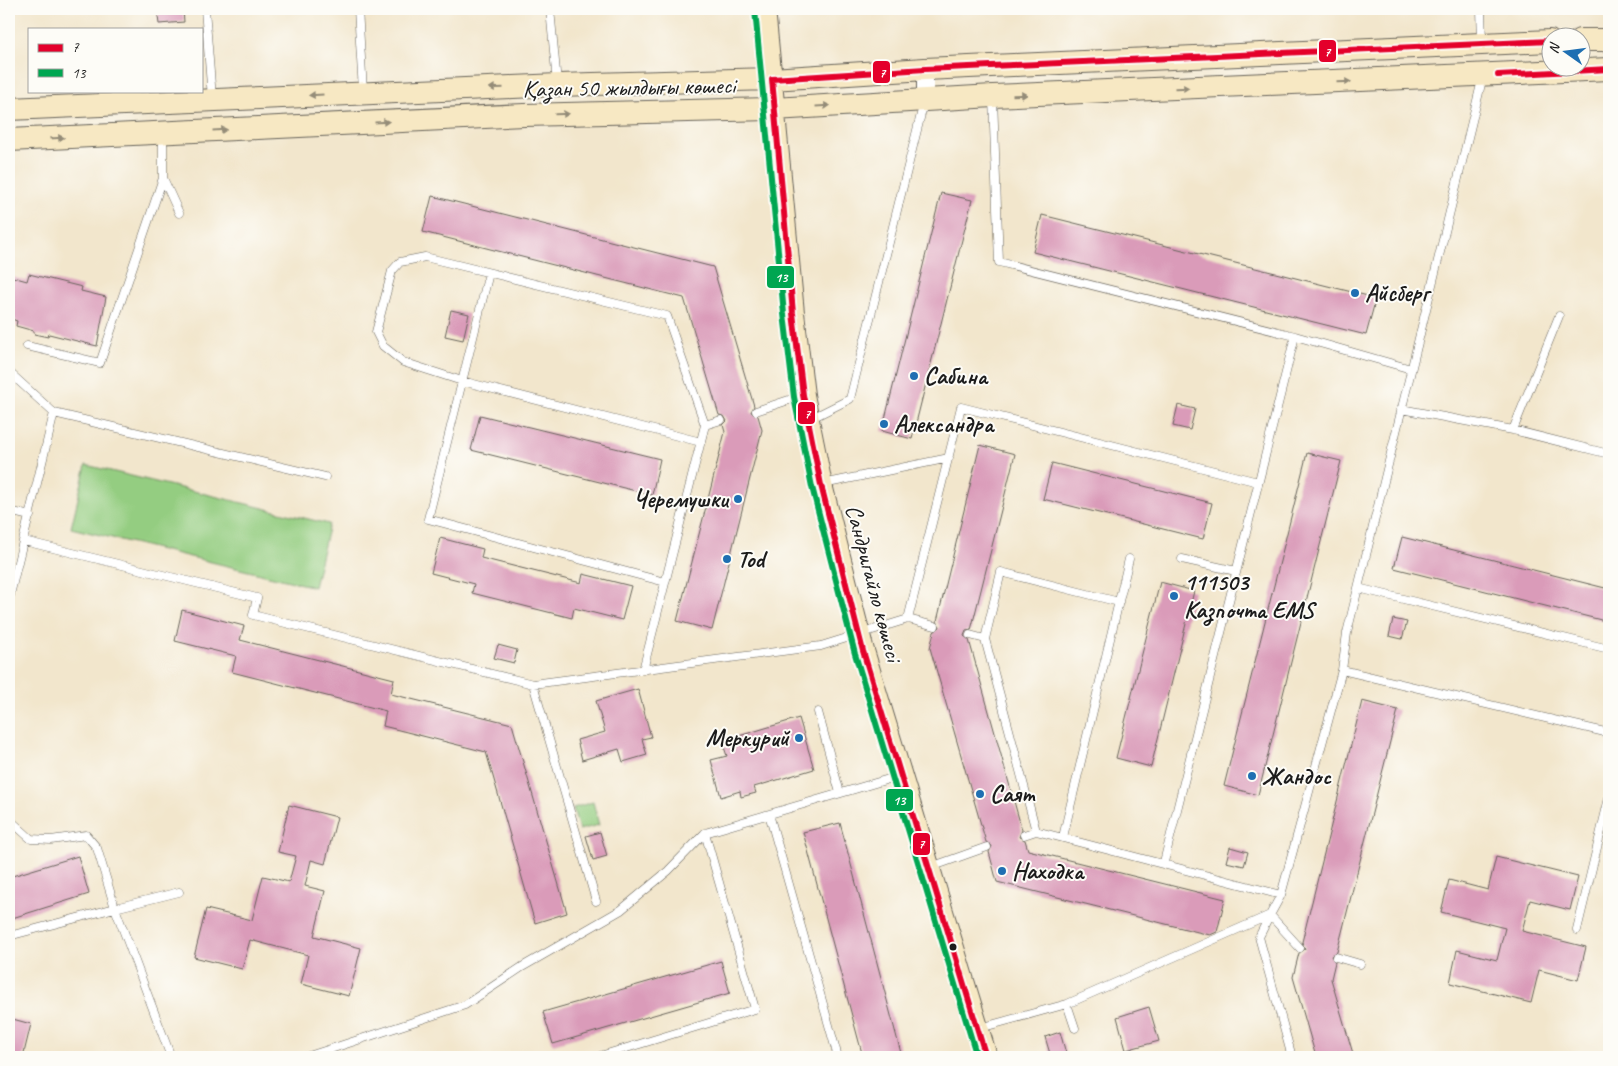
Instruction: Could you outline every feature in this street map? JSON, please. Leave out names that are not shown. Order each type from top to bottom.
[{"type":"street","points":[[764,9],[772,79]]},
{"type":"street","points":[[1590,40],[1609,40]]},
{"type":"street","name":"Қазан 50 жылдығы көшесі","points":[[9,109],[558,85],[772,79],[924,69],[1540,41]]},
{"type":"street","points":[[1482,44],[1483,76]]},
{"type":"street","name":"Қазан 50 жылдығы көшесі","points":[[9,140],[524,115],[774,110],[993,96],[1483,76],[1609,68]]},
{"type":"street","points":[[924,69],[925,100]]},
{"type":"street","name":"Сандригайло көшесі","points":[[772,79],[793,313],[803,396],[821,485],[858,635],[986,1057]]},
{"type":"street","points":[[522,88],[524,115]]},
{"type":"lane","points":[[205,9],[212,100]]},
{"type":"lane","points":[[358,9],[363,93]]},
{"type":"lane","points":[[550,9],[558,85]]},
{"type":"lane","points":[[1481,9],[1482,44]]},
{"type":"lane","points":[[1292,1057],[1259,937],[1281,895],[1342,670],[1347,632],[1483,76]]},
{"type":"lane","points":[[993,96],[999,262],[1295,336],[1411,369]]},
{"type":"lane","points":[[808,420],[850,399],[925,100]]},
{"type":"lane","points":[[27,346],[100,363],[163,178],[163,133]]},
{"type":"lane","points":[[163,178],[178,213]]},
{"type":"lane","points":[[643,670],[701,442],[705,425],[667,316],[425,257],[400,262],[392,271],[376,332],[383,346],[403,362],[462,381],[701,442]]},
{"type":"lane","points":[[489,273],[428,518],[665,582]]},
{"type":"lane","points":[[1513,430],[1560,316]]},
{"type":"lane","points":[[1164,862],[1295,336]]},
{"type":"lane","points":[[9,372],[54,413],[325,476]]},
{"type":"lane","points":[[756,411],[803,396]]},
{"type":"lane","points":[[908,619],[961,407],[1258,482]]},
{"type":"lane","points":[[1401,409],[1513,430],[1609,454]]},
{"type":"lane","points":[[9,599],[54,413]]},
{"type":"lane","points":[[705,425],[721,420]]},
{"type":"lane","points":[[821,485],[949,458]]},
{"type":"lane","points":[[9,511],[30,516]]},
{"type":"lane","points":[[24,541],[257,598],[253,615],[533,684],[821,646],[908,619],[935,626]]},
{"type":"lane","points":[[1062,837],[1129,559]]},
{"type":"lane","points":[[1182,559],[1236,571]]},
{"type":"lane","points":[[1036,830],[986,639],[1001,572],[1119,602]]},
{"type":"lane","points":[[1358,588],[1609,650]]},
{"type":"lane","points":[[970,635],[986,639]]},
{"type":"lane","points":[[1342,670],[1609,733]]},
{"type":"lane","points":[[533,684],[596,901]]},
{"type":"lane","points":[[818,712],[840,793]]},
{"type":"lane","points":[[306,1057],[465,1005],[522,967],[621,910],[668,871],[705,833],[901,776]]},
{"type":"lane","points":[[1577,930],[1609,798]]},
{"type":"lane","points":[[769,814],[838,1057]]},
{"type":"lane","points":[[9,819],[31,839],[51,840],[86,835],[96,848],[115,908],[172,1057]]},
{"type":"lane","points":[[1024,835],[1036,830],[1164,862],[1281,895]]},
{"type":"lane","points":[[596,1057],[755,1009],[705,833]]},
{"type":"lane","points":[[929,868],[987,847]]},
{"type":"lane","points":[[9,936],[179,892]]},
{"type":"lane","points":[[1270,915],[1300,948]]},
{"type":"lane","points":[[978,1028],[1067,1004],[1270,915]]},
{"type":"lane","points":[[1336,957],[1360,964]]},
{"type":"lane","points":[[1067,1004],[1075,1028]]},
{"type":"green space","points":[[86,465],[329,524],[314,587],[71,528]]},
{"type":"green space","points":[[593,802],[599,825],[579,830],[573,808]]},
{"type":"building","points":[[157,9],[183,9],[184,22],[159,24]]},
{"type":"building","points":[[941,193],[972,200],[912,439],[882,431]]},
{"type":"building","points":[[432,196],[713,267],[754,406],[751,412],[758,416],[762,430],[712,630],[677,621],[725,432],[723,425],[727,421],[724,416],[719,415],[684,298],[423,232]]},
{"type":"building","points":[[1042,215],[1376,298],[1366,335],[1033,252]]},
{"type":"building","points":[[29,274],[82,287],[81,291],[106,297],[97,346],[49,334],[48,337],[34,334],[34,331],[16,326],[17,321],[9,318],[9,276],[27,281]]},
{"type":"building","points":[[451,310],[469,314],[463,340],[445,336]]},
{"type":"building","points":[[1178,405],[1195,409],[1190,430],[1173,426]]},
{"type":"building","points":[[480,415],[660,459],[652,495],[471,450]]},
{"type":"building","points":[[980,445],[1015,454],[971,630],[966,631],[964,636],[969,640],[1022,830],[1019,837],[1025,840],[1028,850],[1225,899],[1217,932],[1210,935],[997,882],[989,852],[992,846],[986,842],[930,648],[934,632],[940,627],[937,621]]},
{"type":"building","points":[[1307,453],[1341,461],[1258,795],[1224,786]]},
{"type":"building","points":[[1052,463],[1212,503],[1203,539],[1043,499]]},
{"type":"building","points":[[1402,537],[1609,589],[1609,622],[1394,568]]},
{"type":"building","points":[[440,538],[483,549],[481,558],[581,583],[583,574],[631,586],[622,620],[574,608],[572,618],[472,593],[474,584],[431,573]]},
{"type":"building","points":[[1160,582],[1194,591],[1151,767],[1116,758]]},
{"type":"building","points":[[182,610],[244,626],[240,640],[394,679],[391,694],[512,724],[567,913],[535,923],[486,752],[383,726],[386,711],[232,672],[236,656],[175,641]]},
{"type":"building","points":[[1393,619],[1407,622],[1402,639],[1389,636]]},
{"type":"building","points":[[498,645],[517,650],[514,663],[494,658]]},
{"type":"building","points":[[638,689],[651,737],[642,739],[647,755],[623,762],[619,749],[582,760],[577,740],[605,732],[596,701]]},
{"type":"building","points":[[1362,701],[1398,710],[1337,952],[1331,956],[1335,962],[1331,979],[1354,1057],[1316,1057],[1293,977],[1299,953],[1305,949],[1302,942]]},
{"type":"building","points":[[799,718],[814,769],[754,787],[756,793],[741,797],[740,791],[721,797],[711,760],[727,756],[722,741]]},
{"type":"building","points":[[289,805],[337,817],[325,864],[311,860],[305,886],[325,891],[314,936],[361,948],[349,996],[301,984],[308,955],[250,940],[242,969],[194,957],[206,909],[252,920],[263,876],[289,882],[296,856],[278,852]]},
{"type":"building","points":[[840,823],[902,1057],[863,1057],[803,832]]},
{"type":"building","points":[[600,832],[607,856],[593,860],[586,836]]},
{"type":"building","points":[[1230,847],[1248,852],[1244,866],[1226,862]]},
{"type":"building","points":[[78,856],[89,894],[9,919],[9,877]]},
{"type":"building","points":[[1496,857],[1578,877],[1570,910],[1530,900],[1522,931],[1586,947],[1578,980],[1539,970],[1531,1003],[1450,983],[1457,950],[1497,960],[1505,928],[1441,912],[1449,880],[1488,890]]},
{"type":"building","points":[[721,961],[730,993],[553,1044],[543,1012]]},
{"type":"building","points":[[1149,1007],[1159,1041],[1126,1050],[1117,1017]]},
{"type":"building","points":[[9,1018],[31,1024],[23,1057],[9,1057]]},
{"type":"building","points":[[1060,1032],[1067,1057],[1051,1057],[1045,1037]]},
{"type":"transit line","name":"13","points":[[755,10],[784,314],[794,397],[812,487],[855,654],[977,1057]]},
{"type":"transit line","name":"7","points":[[986,1057],[863,651],[821,485],[803,395],[793,313],[772,79],[925,69],[1540,41]]},
{"type":"transit line","name":"7","points":[[1498,75],[1609,69]]},
{"type":"place","name":"Айсберг","points":[[1355,293]]},
{"type":"place","name":"Сабина","points":[[914,376]]},
{"type":"place","name":"Александра","points":[[884,424]]},
{"type":"place","name":"Черемушки","points":[[738,499]]},
{"type":"place","name":"Tod","points":[[727,559]]},
{"type":"place","name":"111503 Казпочта EMS","points":[[1174,596]]},
{"type":"place","name":"Меркурий","points":[[799,738]]},
{"type":"place","name":"Жандос","points":[[1252,776]]},
{"type":"place","name":"Саят","points":[[980,794]]},
{"type":"place","name":"Находка","points":[[1002,871]]}]
